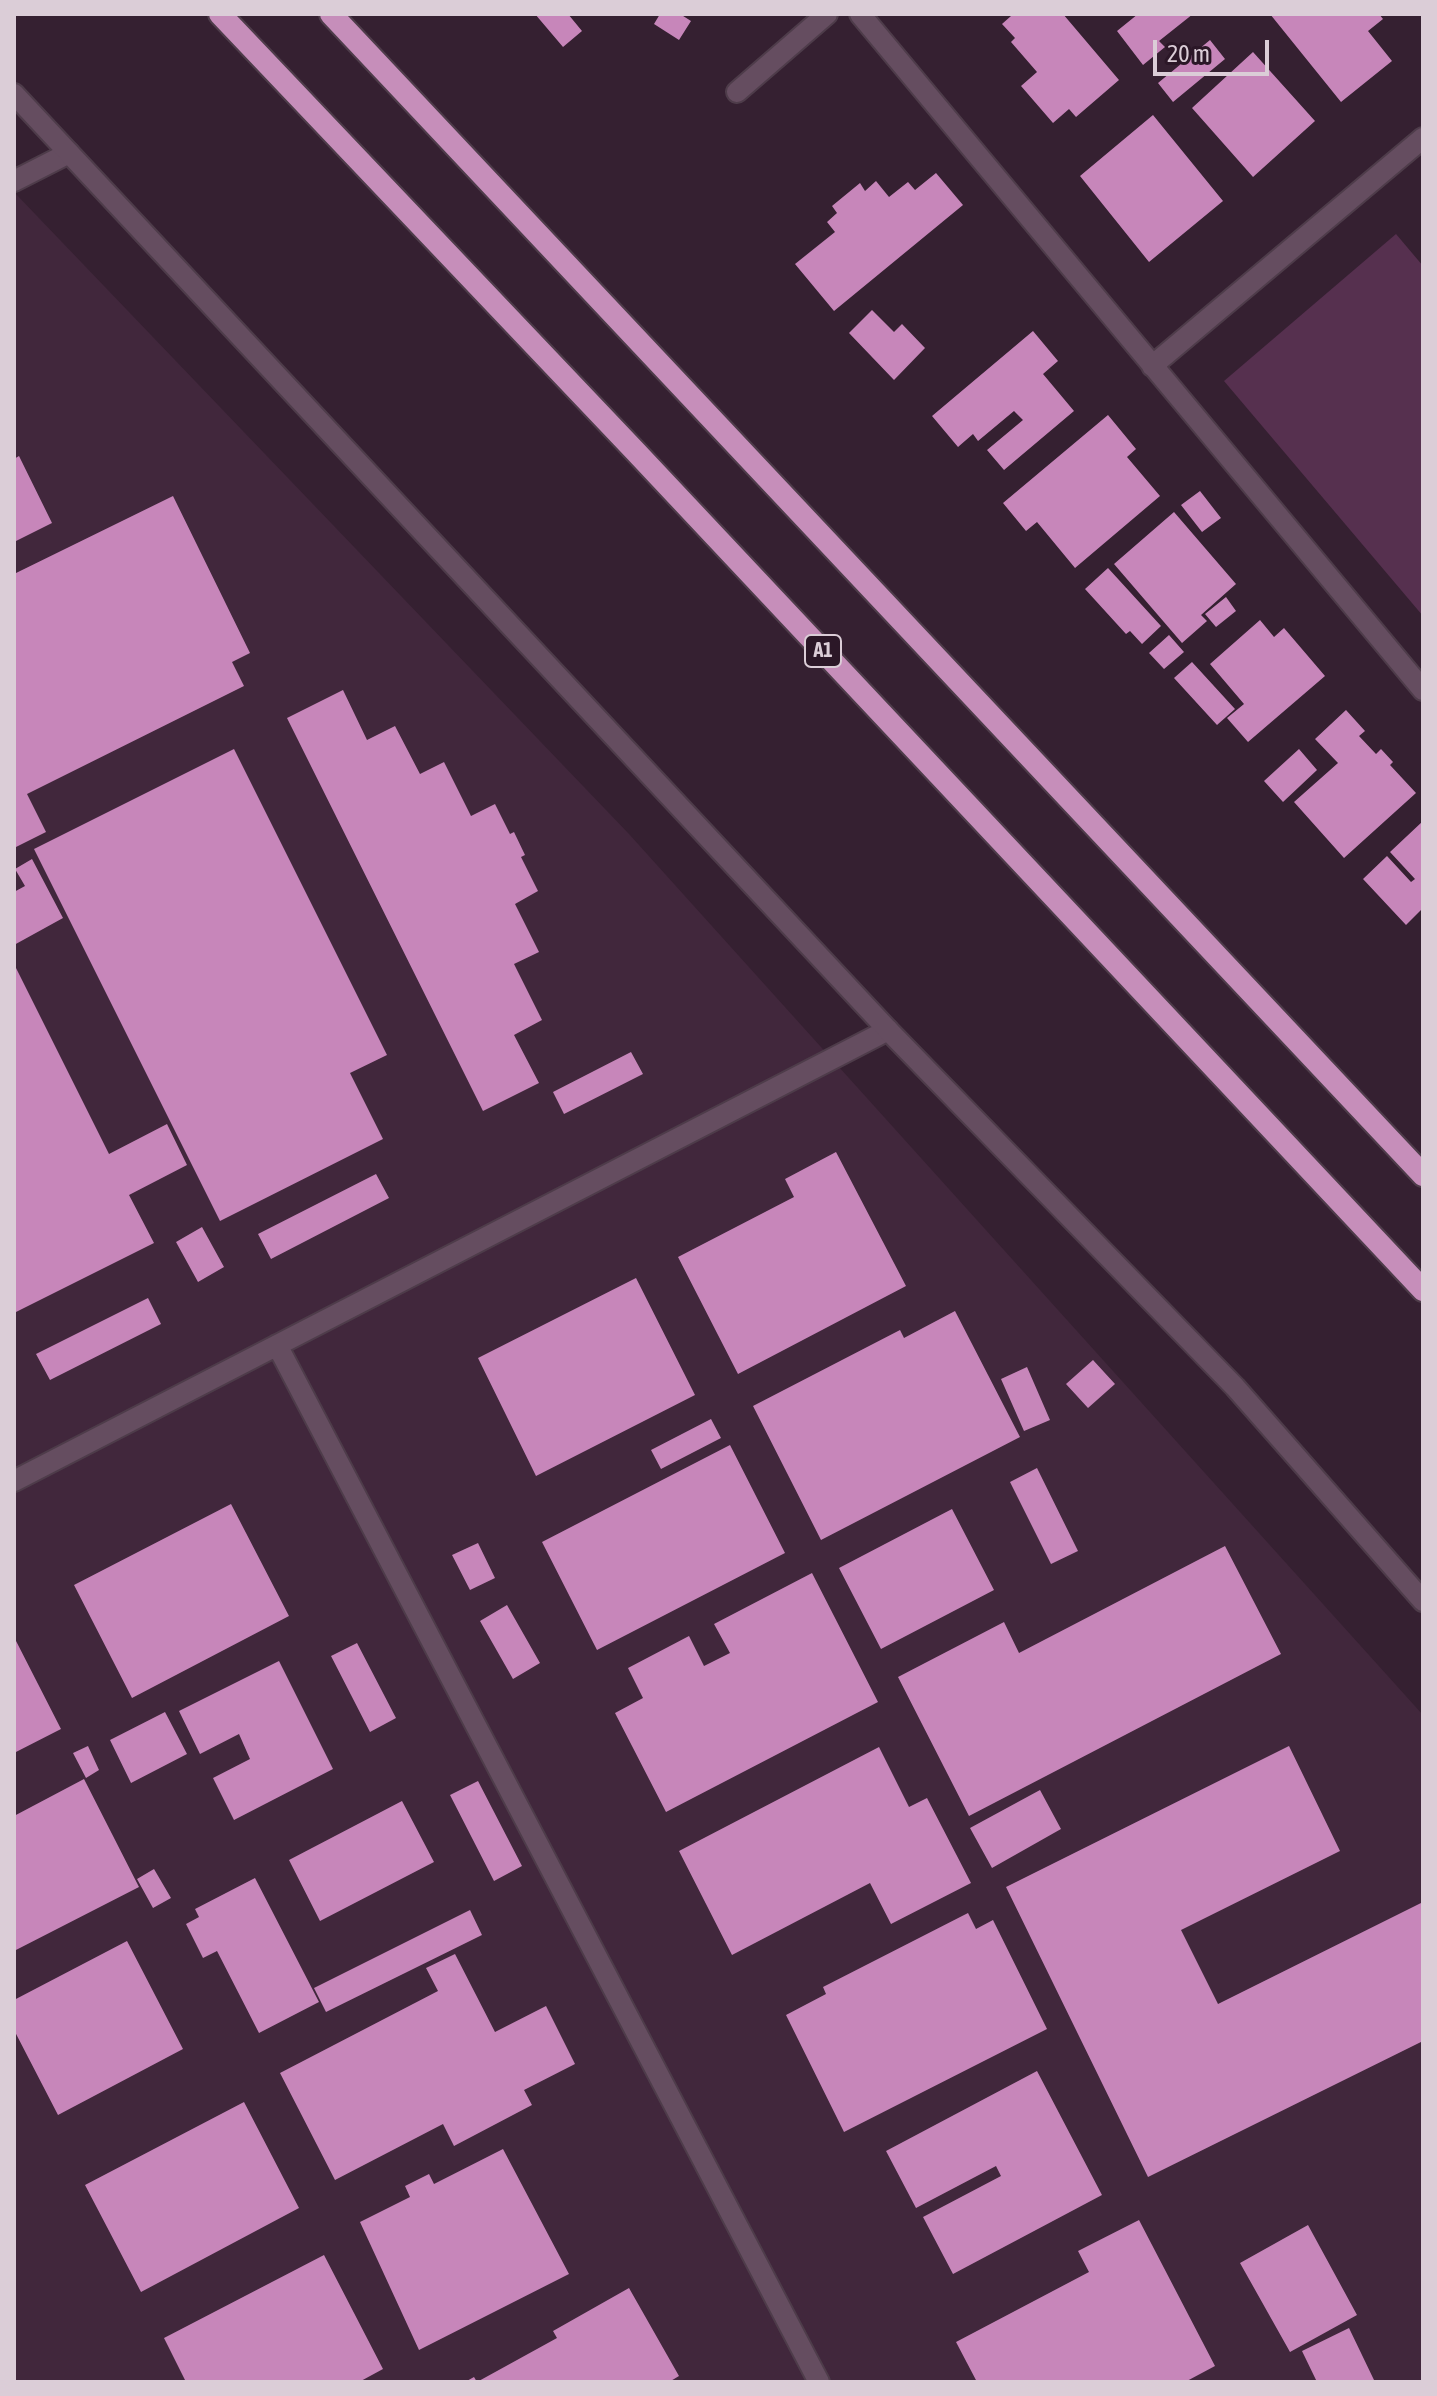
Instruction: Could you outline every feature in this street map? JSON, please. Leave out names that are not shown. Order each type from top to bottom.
[{"type":"highway","name":"A1","points":[[220,14],[1423,1290]]},
{"type":"highway","points":[[331,14],[1423,1175]]},
{"type":"street","points":[[737,92],[827,14]]},
{"type":"street","points":[[860,14],[1423,690]]},
{"type":"street","points":[[14,94],[888,1030],[1235,1387],[1423,1601]]},
{"type":"street","points":[[1152,366],[1423,138]]},
{"type":"street","points":[[14,181],[69,153]]},
{"type":"street","points":[[14,1481],[888,1030]]},
{"type":"street","points":[[277,1345],[819,2382]]},
{"type":"shaded area","points":[[14,192],[629,834],[1423,1715],[1423,2382],[14,2382]]},
{"type":"shaded area","points":[[1396,234],[1423,266],[1423,616],[1224,381]]},
{"type":"building","points":[[535,14],[568,14],[582,31],[563,47]]},
{"type":"building","points":[[660,14],[680,14],[691,21],[679,40],[654,24]]},
{"type":"building","points":[[1009,14],[1063,14],[1119,80],[1076,117],[1069,109],[1053,123],[1021,86],[1037,72],[1011,42],[1015,38],[1002,24],[1011,16]]},
{"type":"building","points":[[1138,14],[1193,14],[1159,41],[1165,47],[1143,65],[1117,31]]},
{"type":"building","points":[[1270,14],[1379,14],[1383,19],[1368,31],[1392,61],[1341,102]]},
{"type":"building","points":[[1210,40],[1225,59],[1173,102],[1158,83]]},
{"type":"building","points":[[1253,52],[1315,121],[1253,177],[1192,108]]},
{"type":"building","points":[[1153,115],[1223,201],[1149,262],[1080,176]]},
{"type":"building","points":[[936,173],[963,205],[834,311],[795,264],[835,232],[827,222],[837,213],[832,206],[860,183],[865,191],[876,181],[889,197],[908,182],[915,190]]},
{"type":"building","points":[[872,310],[894,332],[902,324],[925,348],[894,380],[849,333]]},
{"type":"building","points":[[1033,331],[1058,361],[1043,374],[1074,411],[1004,470],[987,450],[1023,420],[1014,411],[978,441],[973,434],[958,447],[932,416]]},
{"type":"building","points":[[1108,415],[1136,449],[1127,457],[1160,496],[1075,568],[1037,522],[1026,531],[1003,503]]},
{"type":"building","points":[[19,456],[52,523],[14,542],[14,459]]},
{"type":"building","points":[[1200,491],[1221,518],[1202,532],[1181,505]]},
{"type":"building","points":[[173,496],[250,653],[232,662],[244,686],[27,794],[46,832],[14,848],[14,574]]},
{"type":"building","points":[[1174,512],[1236,584],[1201,615],[1207,621],[1182,643],[1114,564]]},
{"type":"building","points":[[1108,568],[1161,626],[1142,644],[1130,631],[1126,634],[1085,589]]},
{"type":"building","points":[[1226,597],[1236,611],[1216,627],[1205,614]]},
{"type":"building","points":[[1260,620],[1274,637],[1284,628],[1325,676],[1248,742],[1227,718],[1244,704],[1210,664]]},
{"type":"building","points":[[1169,635],[1184,652],[1164,669],[1149,653]]},
{"type":"building","points":[[1192,662],[1235,709],[1217,725],[1174,678]]},
{"type":"building","points":[[343,690],[367,740],[395,726],[420,774],[444,762],[471,816],[495,804],[510,834],[514,832],[525,855],[521,857],[538,891],[515,904],[539,952],[514,964],[542,1020],[514,1035],[539,1083],[483,1111],[287,718]]},
{"type":"building","points":[[1346,710],[1365,731],[1359,736],[1376,754],[1381,749],[1393,762],[1390,765],[1416,793],[1344,858],[1294,802],[1338,763],[1315,739]]},
{"type":"building","points":[[234,749],[387,1055],[350,1073],[383,1139],[220,1221],[34,849]]},
{"type":"building","points":[[1299,749],[1317,770],[1283,802],[1264,781]]},
{"type":"building","points":[[1423,821],[1423,908],[1406,925],[1363,879],[1387,856],[1411,882],[1415,879],[1390,852]]},
{"type":"building","points":[[32,859],[63,918],[14,945],[14,892],[25,886],[15,869]]},
{"type":"building","points":[[14,964],[109,1154],[167,1124],[187,1165],[129,1195],[154,1243],[14,1313]]},
{"type":"building","points":[[631,1052],[643,1074],[564,1114],[553,1092]]},
{"type":"building","points":[[836,1152],[906,1286],[738,1374],[678,1257],[794,1197],[785,1179]]},
{"type":"building","points":[[376,1174],[389,1198],[271,1259],[258,1234]]},
{"type":"building","points":[[202,1227],[224,1267],[198,1282],[176,1242]]},
{"type":"building","points":[[636,1278],[695,1395],[536,1476],[478,1358]]},
{"type":"building","points":[[148,1298],[161,1324],[50,1380],[36,1354]]},
{"type":"building","points":[[955,1311],[1020,1437],[821,1540],[753,1406],[900,1330],[904,1338]]},
{"type":"building","points":[[1093,1360],[1115,1384],[1088,1408],[1066,1384]]},
{"type":"building","points":[[1027,1367],[1050,1420],[1024,1431],[1001,1379]]},
{"type":"building","points":[[711,1419],[721,1438],[661,1469],[651,1450]]},
{"type":"building","points":[[730,1445],[785,1553],[597,1650],[542,1542]]},
{"type":"building","points":[[1037,1468],[1078,1551],[1051,1564],[1010,1482]]},
{"type":"building","points":[[231,1504],[289,1616],[132,1698],[74,1585]]},
{"type":"building","points":[[952,1509],[994,1590],[881,1649],[839,1568]]},
{"type":"building","points":[[478,1543],[495,1578],[470,1590],[452,1555]]},
{"type":"building","points":[[1225,1546],[1281,1654],[969,1816],[898,1677],[1004,1622],[1019,1653]]},
{"type":"building","points":[[812,1573],[878,1702],[666,1812],[615,1713],[643,1698],[628,1668],[689,1636],[704,1666],[730,1653],[714,1624]]},
{"type":"building","points":[[507,1605],[540,1663],[513,1679],[480,1621]]},
{"type":"building","points":[[14,1637],[61,1729],[14,1753]]},
{"type":"building","points":[[357,1643],[396,1718],[370,1732],[331,1656]]},
{"type":"building","points":[[279,1661],[333,1769],[234,1820],[213,1778],[250,1759],[239,1734],[200,1754],[179,1711]]},
{"type":"building","points":[[165,1712],[187,1754],[131,1783],[110,1740]]},
{"type":"building","points":[[88,1746],[99,1770],[86,1778],[73,1753]]},
{"type":"building","points":[[1289,1746],[1340,1851],[1181,1930],[1218,2004],[1423,1902],[1423,2041],[1148,2177],[1006,1887]]},
{"type":"building","points":[[879,1747],[909,1807],[927,1798],[971,1883],[891,1924],[870,1883],[732,1955],[679,1851]]},
{"type":"building","points":[[84,1779],[139,1887],[14,1951],[14,1816]]},
{"type":"building","points":[[478,1781],[522,1866],[494,1881],[450,1795]]},
{"type":"building","points":[[1040,1790],[1061,1829],[992,1868],[970,1828]]},
{"type":"building","points":[[402,1801],[434,1862],[320,1921],[289,1860]]},
{"type":"building","points":[[154,1869],[171,1898],[153,1908],[137,1879]]},
{"type":"building","points":[[255,1878],[319,2002],[259,2033],[217,1951],[203,1958],[186,1924],[199,1917],[195,1909]]},
{"type":"building","points":[[470,1910],[482,1935],[326,2012],[314,1988]]},
{"type":"building","points":[[968,1913],[976,1929],[993,1920],[1047,2029],[844,2132],[786,2015],[826,1994],[823,1987]]},
{"type":"building","points":[[127,1941],[183,2049],[58,2115],[14,2030],[14,2000]]},
{"type":"building","points":[[455,1954],[495,2032],[546,2006],[575,2064],[524,2090],[532,2105],[454,2146],[443,2124],[335,2180],[280,2073],[438,1991],[426,1968]]},
{"type":"building","points":[[1037,2071],[1102,2195],[953,2274],[923,2217],[1001,2176],[996,2166],[916,2208],[886,2151]]},
{"type":"building","points":[[244,2102],[299,2208],[141,2292],[85,2185]]},
{"type":"building","points":[[503,2149],[569,2274],[419,2350],[360,2222],[410,2197],[405,2186],[429,2174],[434,2184]]},
{"type":"building","points":[[1139,2220],[1215,2366],[1185,2382],[977,2382],[956,2342],[1089,2272],[1078,2251]]},
{"type":"building","points":[[1308,2225],[1357,2315],[1290,2352],[1240,2263]]},
{"type":"building","points":[[324,2255],[383,2369],[359,2382],[186,2382],[164,2338]]},
{"type":"building","points":[[629,2288],[679,2376],[669,2382],[477,2382],[557,2338],[553,2331]]},
{"type":"building","points":[[1349,2328],[1374,2380],[1317,2382],[1302,2351]]}]
